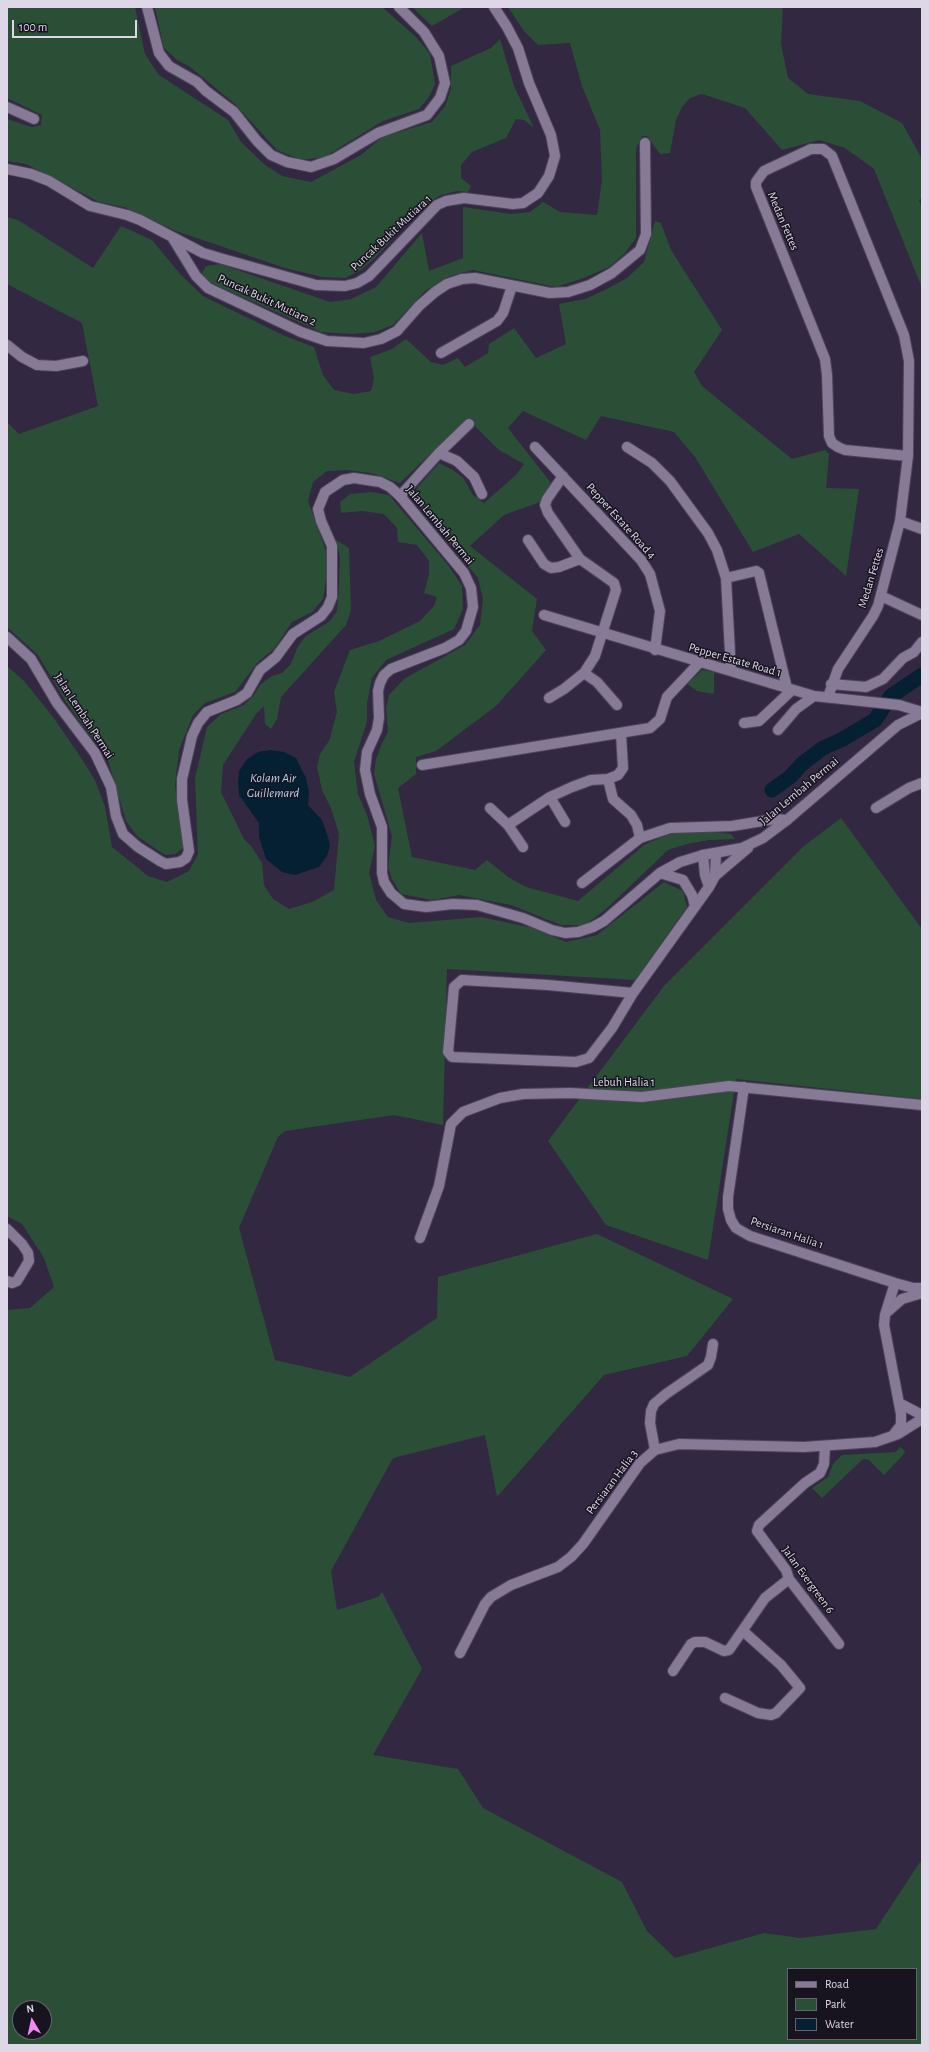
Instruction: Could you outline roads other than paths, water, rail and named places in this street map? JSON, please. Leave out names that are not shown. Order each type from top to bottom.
[{"type":"street","points":[[147,7],[159,52],[169,66],[197,82],[206,91],[234,112],[256,141],[271,155],[287,162],[311,167],[334,159],[378,133],[427,115],[440,98],[445,83],[439,56],[424,32],[399,7]]},
{"type":"street","name":"Puncak Bukit Mutiara 1","points":[[7,169],[31,174],[49,181],[90,206],[126,215],[203,253],[316,285],[345,286],[357,283],[369,276],[428,213],[446,201],[464,198],[513,204],[523,203],[538,193],[549,176],[554,163],[554,149],[551,135],[529,83],[518,48],[508,27],[494,7]]},
{"type":"street","points":[[7,107],[34,119]]},
{"type":"street","name":"Puncak Bukit Mutiara 2","points":[[172,237],[196,276],[208,288],[301,332],[327,341],[364,343],[381,339],[397,331],[419,306],[435,292],[447,284],[462,279],[474,278],[550,293],[568,292],[590,284],[612,273],[640,250],[646,234],[645,143]]},
{"type":"street","name":"Medan Fettes","points":[[828,698],[838,669],[873,616],[881,596],[900,521],[908,456],[909,361],[904,335],[832,156],[823,149],[811,149],[764,171],[759,175],[756,188],[825,359],[828,375],[830,436],[838,447],[845,450],[908,456]]},
{"type":"street","points":[[441,353],[497,321],[503,313],[512,286]]},
{"type":"street","points":[[7,345],[22,357],[37,365],[56,366],[83,361]]},
{"type":"street","points":[[400,496],[439,453],[470,424]]},
{"type":"street","name":"Pepper Estate Road 4","points":[[535,447],[641,560],[650,574],[660,612],[655,650]]},
{"type":"street","points":[[627,447],[652,463],[674,487],[708,533],[717,550],[726,578],[731,671]]},
{"type":"street","points":[[439,453],[457,462],[474,477],[482,494]]},
{"type":"street","points":[[549,698],[564,689],[584,673],[596,656],[616,590],[614,583],[580,559],[548,513],[545,505],[547,499],[563,476]]},
{"type":"street","name":"Jalan Lembah Permai","points":[[7,637],[31,659],[57,703],[94,753],[111,787],[116,816],[123,834],[166,864],[180,862],[186,858],[189,851],[182,800],[182,779],[192,736],[198,723],[207,712],[237,700],[247,693],[260,670],[276,657],[293,634],[321,616],[328,607],[332,597],[332,546],[321,521],[318,509],[325,492],[343,480],[354,478],[380,482],[400,496],[464,573],[471,588],[473,607],[471,620],[466,631],[459,640],[425,656],[396,666],[384,675],[380,682],[378,691],[379,718],[377,730],[367,752],[365,770],[370,794],[382,827],[382,873],[384,882],[391,893],[404,904],[426,907],[453,904],[477,905],[523,918],[552,930],[565,933],[578,932],[593,927],[604,921],[660,873],[680,862],[703,855],[736,850],[754,843],[771,833],[888,733],[909,718],[922,712]]},
{"type":"street","points":[[900,521],[922,529]]},
{"type":"street","points":[[528,540],[544,564],[551,568],[559,567],[580,559]]},
{"type":"street","points":[[726,578],[756,571],[759,573],[790,689],[759,721],[744,723]]},
{"type":"street","points":[[881,596],[922,615]]},
{"type":"street","name":"Pepper Estate Road 1","points":[[544,615],[655,650],[814,696],[881,702],[899,705],[922,712]]},
{"type":"street","points":[[832,684],[866,687],[883,679],[903,658],[914,652],[922,642]]},
{"type":"street","points":[[422,765],[621,734],[650,728],[660,719],[667,697],[699,663]]},
{"type":"street","points":[[584,673],[597,682],[617,705]]},
{"type":"street","points":[[778,730],[796,708],[814,696]]},
{"type":"street","points":[[508,825],[550,797],[578,784],[600,779],[608,779],[618,775],[623,768],[621,734]]},
{"type":"street","points":[[608,779],[613,799],[632,815],[637,825],[640,838]]},
{"type":"street","points":[[876,808],[909,788],[922,783]]},
{"type":"street","points":[[550,797],[565,822]]},
{"type":"street","points":[[490,808],[508,825],[523,847]]},
{"type":"street","points":[[582,884],[640,838],[670,828],[732,826],[775,819],[788,820]]},
{"type":"street","points":[[633,993],[548,985],[462,980],[454,987],[448,1052],[452,1058],[576,1062],[589,1058],[612,1028],[633,993],[709,887],[715,876],[754,843]]},
{"type":"street","points":[[715,876],[716,853]]},
{"type":"street","points":[[703,855],[705,875],[709,887]]},
{"type":"street","points":[[660,873],[683,880],[692,895],[695,906]]},
{"type":"street","name":"Lebuh Halia 1","points":[[420,1238],[438,1186],[452,1124],[463,1112],[500,1098],[523,1094],[570,1093],[642,1097],[729,1086],[922,1105]]},
{"type":"street","name":"Persiaran Halia 1","points":[[744,1087],[728,1196],[729,1214],[736,1228],[750,1236],[895,1283],[913,1288],[922,1288]]},
{"type":"street","points":[[7,1229],[22,1244],[28,1253],[29,1261],[17,1281],[12,1283],[7,1282]]},
{"type":"street","points":[[890,1438],[898,1430],[900,1425],[899,1403],[884,1330],[885,1315],[895,1283]]},
{"type":"street","points":[[885,1315],[902,1299],[922,1293]]},
{"type":"street","points":[[655,1450],[650,1423],[651,1412],[654,1404],[708,1365],[713,1344]]},
{"type":"street","points":[[899,1403],[922,1415]]},
{"type":"street","name":"Persiaran Halia 3","points":[[460,1653],[485,1604],[491,1597],[511,1585],[558,1567],[571,1557],[583,1544],[640,1463],[655,1450],[679,1444],[825,1446],[871,1442],[890,1438],[922,1419]]},
{"type":"street","name":"Jalan Evergreen 6","points":[[825,1446],[824,1464],[820,1473],[804,1483],[760,1526],[757,1531],[786,1570],[789,1579],[839,1644]]},
{"type":"street","points":[[673,1671],[691,1644],[695,1642],[705,1642],[727,1651],[765,1598],[789,1579]]},
{"type":"street","points":[[725,1698],[758,1713],[771,1715],[776,1713],[800,1688],[781,1665],[742,1631]]},
{"type":"water","name":"Kolam Air Guillemard","points":[[270,750],[284,752],[296,758],[306,778],[309,792],[308,805],[322,820],[330,846],[327,856],[319,867],[295,875],[282,872],[266,859],[259,837],[259,823],[239,795],[239,771],[247,759],[258,752]]},
{"type":"waterway","points":[[772,790],[790,777],[803,763],[823,748],[841,740],[875,720],[891,696],[922,675]]}]
